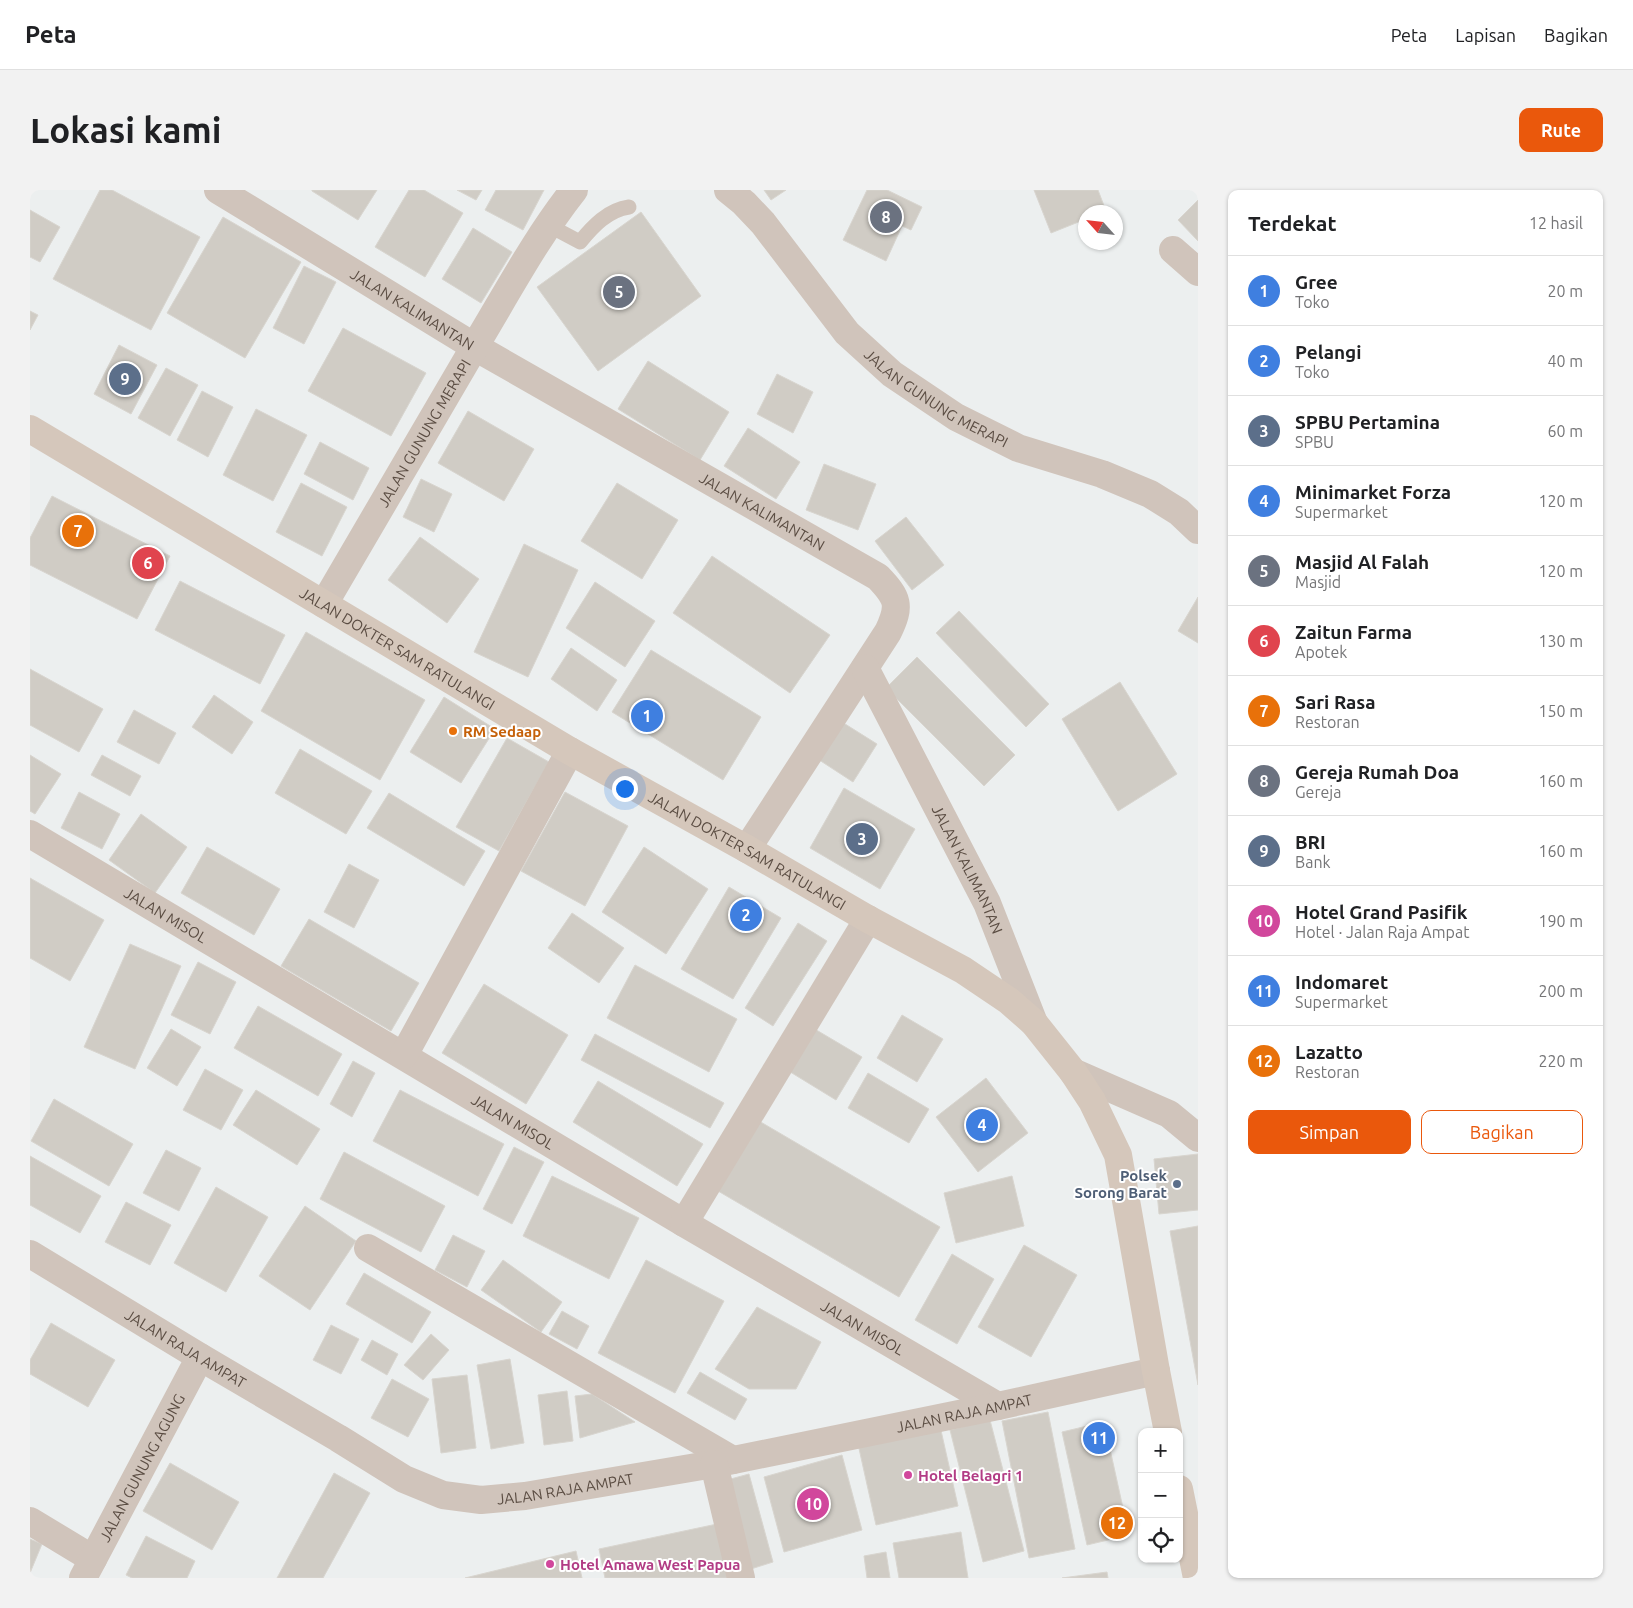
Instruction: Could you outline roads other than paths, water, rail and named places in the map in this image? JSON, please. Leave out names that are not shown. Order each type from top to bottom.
[{"type":"street","name":"JALAN KALIMANTAN","points":[[218,190],[475,347],[878,577],[890,589],[897,604],[895,617],[888,632],[865,668],[987,903],[1034,1023]]},
{"type":"street","name":"JALAN GUNUNG MERAPI","points":[[324,604],[416,444],[548,225],[574,190]]},
{"type":"street","name":"JALAN GUNUNG MERAPI","points":[[728,190],[764,223],[847,333],[892,374],[956,417],[1018,448],[1102,474],[1150,494],[1179,512],[1198,530]]},
{"type":"street","points":[[1173,250],[1198,272]]},
{"type":"street","name":"JALAN DOKTER SAM RATULANGI","points":[[30,429],[570,751],[747,849],[868,919],[963,970],[1009,1001],[1034,1023],[1073,1072],[1092,1101],[1118,1155],[1167,1428]]},
{"type":"street","points":[[747,849],[865,668]]},
{"type":"street","points":[[404,1056],[570,751]]},
{"type":"street","name":"JALAN MISOL","points":[[30,834],[684,1223],[998,1406]]},
{"type":"street","points":[[684,1223],[868,919]]},
{"type":"street","points":[[1073,1072],[1168,1114],[1198,1138]]},
{"type":"street","points":[[368,1248],[724,1462],[741,1578]]},
{"type":"street","name":"JALAN RAJA AMPAT","points":[[30,1254],[404,1479],[443,1495],[481,1500],[524,1496],[724,1462],[998,1406],[1156,1371]]},
{"type":"street","name":"JALAN GUNUNG AGUNG","points":[[88,1568],[200,1357]]},
{"type":"street","points":[[1183,1509],[1197,1578]]},
{"type":"street","points":[[30,1521],[88,1568]]},
{"type":"lane","points":[[548,225],[580,242],[593,226],[608,215],[622,208],[629,207]]},
{"type":"place","name":"Gereja Rumah Doa","points":[[886,217]]},
{"type":"place","name":"Masjid Al Falah","points":[[619,292]]},
{"type":"place","name":"BRI","points":[[125,379]]},
{"type":"place","name":"Sari Rasa","points":[[78,531]]},
{"type":"place","name":"Zaitun Farma","points":[[148,563]]},
{"type":"place","name":"Gree","points":[[647,716]]},
{"type":"place","name":"RM Sedaap","points":[[453,731]]},
{"type":"place","name":"SPBU Pertamina","points":[[862,839]]},
{"type":"place","name":"Pelangi","points":[[746,915]]},
{"type":"place","name":"Minimarket Forza","points":[[982,1125]]},
{"type":"place","name":"Polsek Sorong Barat","points":[[1177,1184]]},
{"type":"place","name":"Indomaret","points":[[1099,1438]]},
{"type":"place","name":"Hotel Belagri 1","points":[[908,1475]]},
{"type":"place","name":"Hotel Grand Pasifik","points":[[813,1504]]},
{"type":"place","name":"Lazatto","points":[[1117,1523]]},
{"type":"place","name":"Hotel Amawa West Papua","points":[[550,1564]]}]
